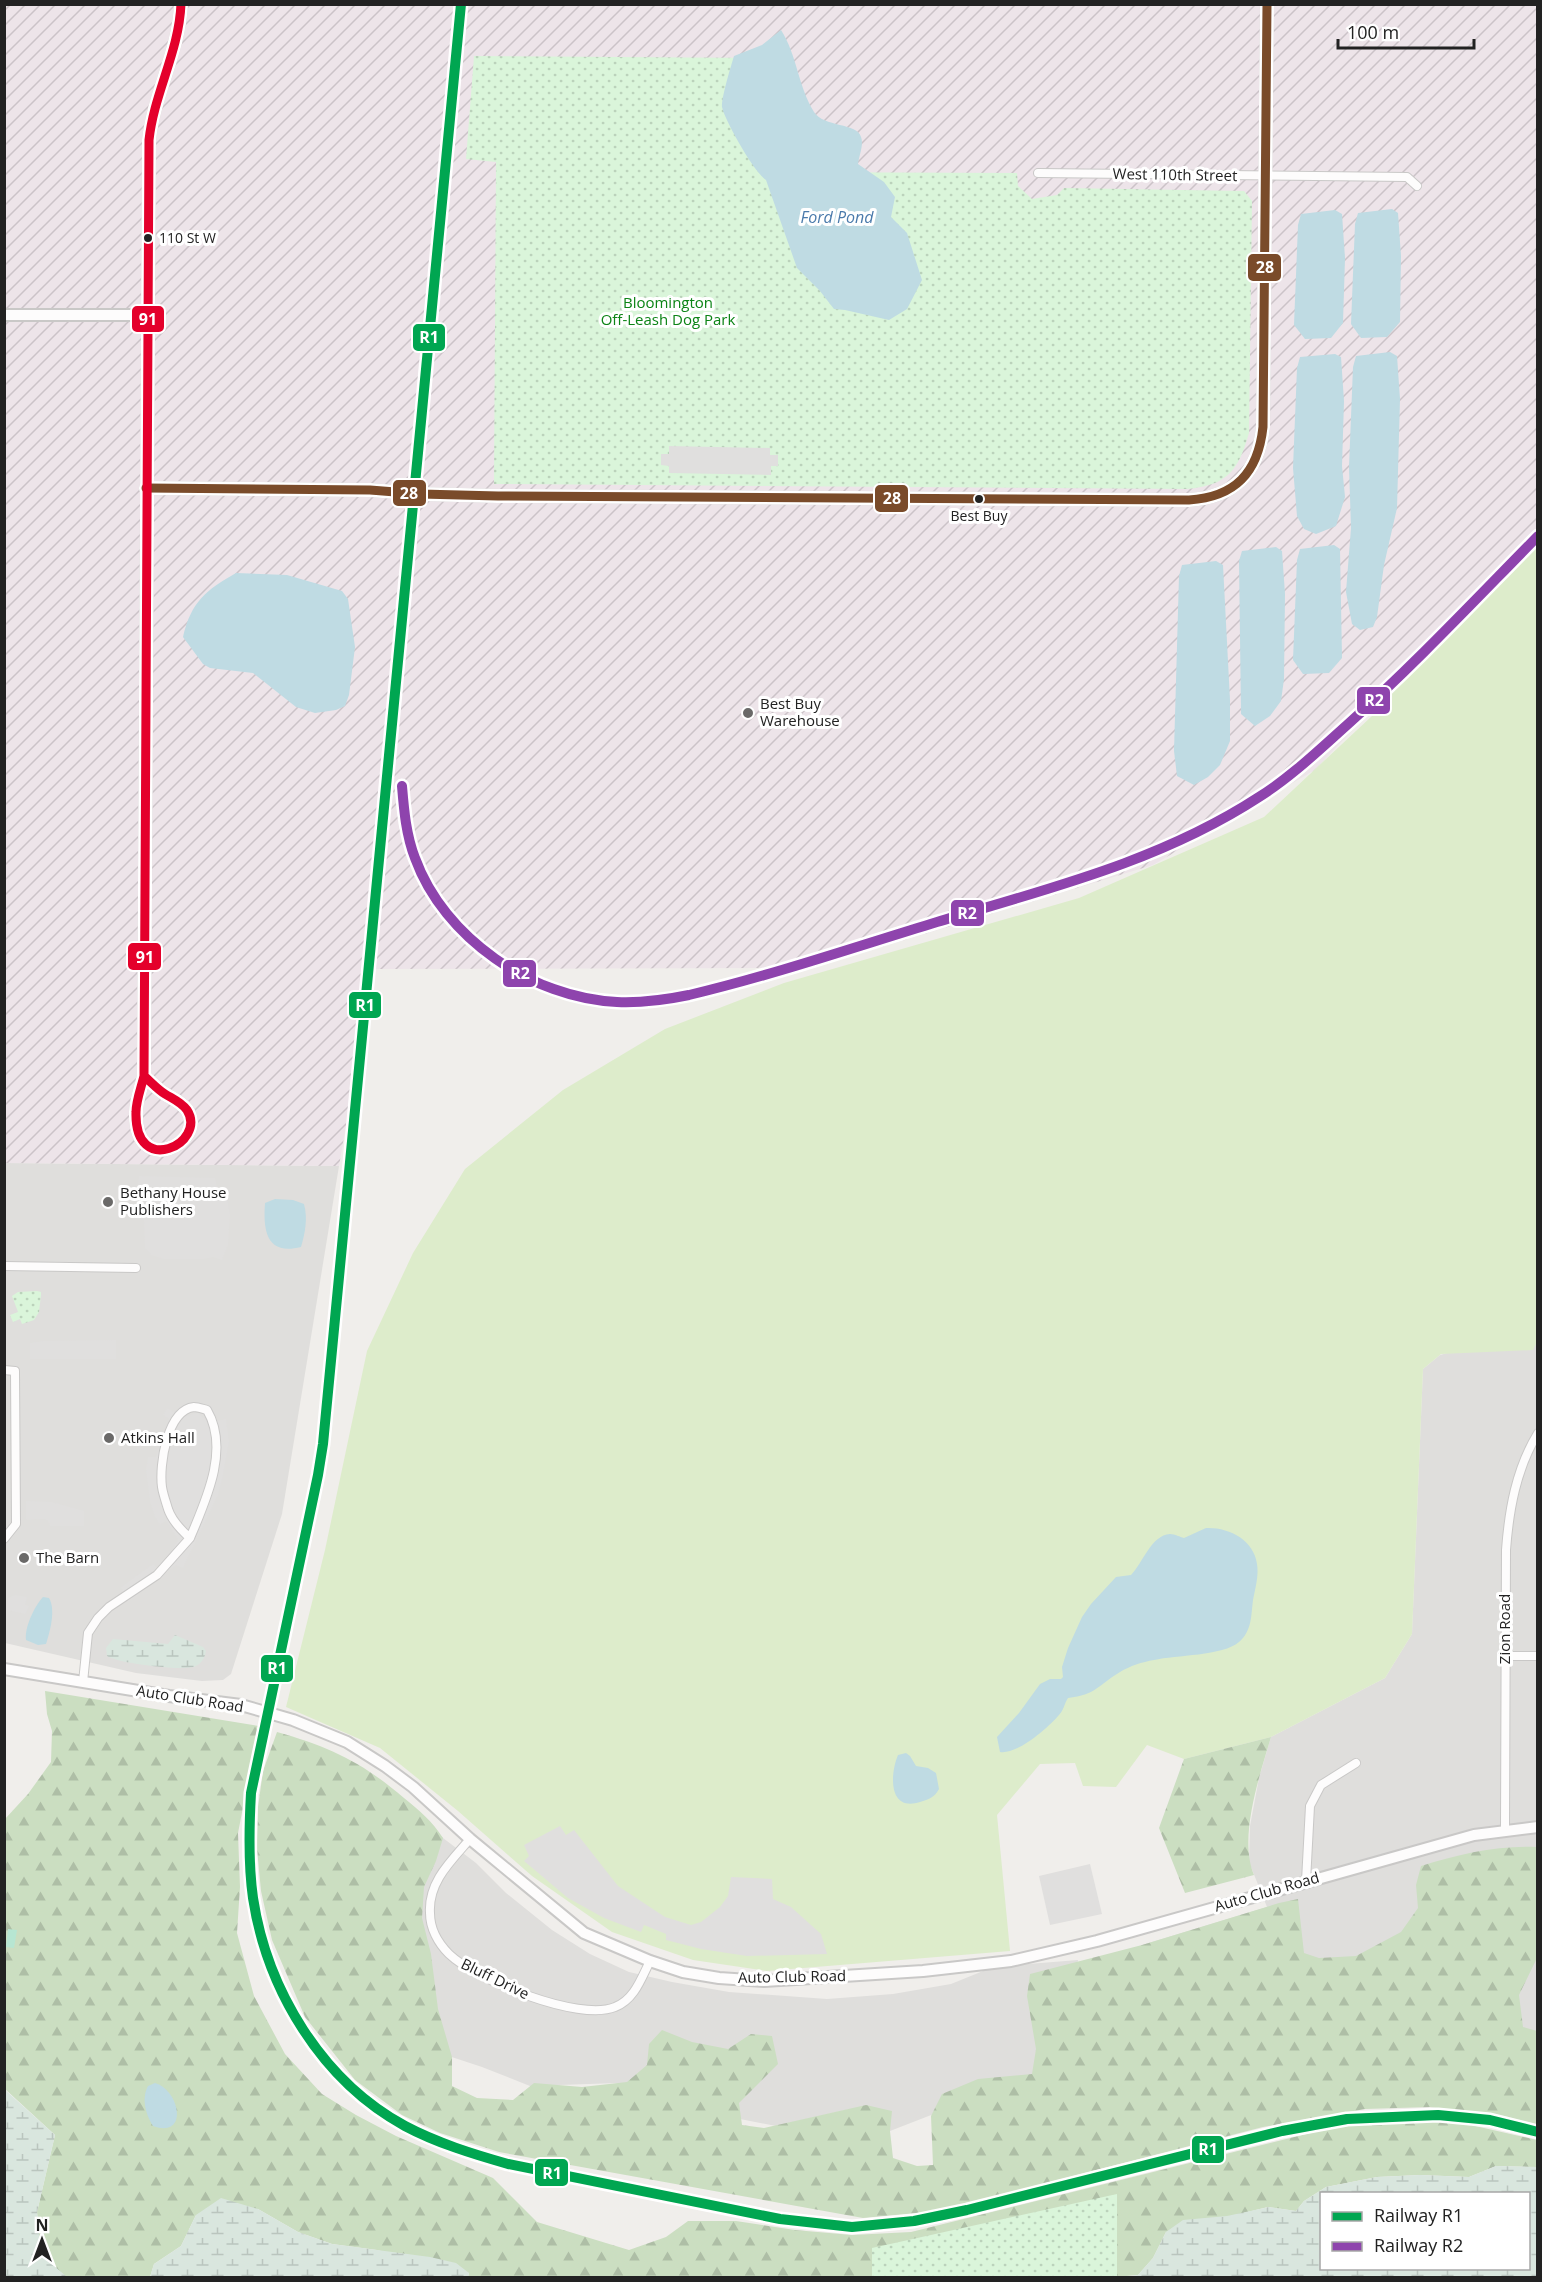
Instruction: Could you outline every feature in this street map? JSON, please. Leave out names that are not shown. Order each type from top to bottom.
[{"type":"street","points":[[144,1076],[188,1111],[192,1126],[190,1134],[173,1147],[155,1150],[144,1144],[138,1134],[135,1111],[144,1076],[149,140],[158,96],[175,47],[181,4]]},
{"type":"street","points":[[146,488],[370,490],[421,495],[1189,500],[1205,499],[1222,494],[1242,480],[1256,459],[1263,427],[1268,4]]},
{"type":"street","name":"West 110th Street","points":[[1038,173],[1407,177],[1417,186]]},
{"type":"street","points":[[4,315],[148,315]]},
{"type":"street","points":[[4,1266],[136,1268]]},
{"type":"street","points":[[4,1370],[15,1371],[16,1524],[4,1539]]},
{"type":"street","points":[[83,1682],[88,1633],[98,1618],[109,1607],[157,1575],[190,1538],[209,1489],[217,1444],[215,1424],[207,1410],[195,1407],[183,1411],[174,1422],[161,1462],[162,1488],[169,1512],[178,1527],[190,1538]]},
{"type":"street","name":"Zion Road","points":[[1505,1829],[1508,1520],[1523,1464],[1538,1434]]},
{"type":"street","points":[[1505,1656],[1538,1656]]},
{"type":"street","name":"Auto Club Road","points":[[4,1669],[242,1705],[293,1720],[347,1742],[413,1787],[470,1839],[584,1933],[650,1961],[683,1972],[719,1978],[764,1981],[989,1965],[1065,1949],[1446,1841],[1505,1829],[1538,1827]]},
{"type":"street","points":[[1305,1881],[1310,1806],[1321,1785],[1356,1763]]},
{"type":"street","name":"Bluff Drive","points":[[470,1839],[442,1872],[431,1899],[432,1928],[448,1953],[459,1962],[510,1989],[536,1998],[591,2011],[603,2011],[625,2002],[633,1993],[650,1961]]},
{"type":"shaded area","points":[[5,5],[1537,5],[1537,545],[1454,626],[1313,771],[1153,865],[812,968],[373,969],[339,1166],[5,1163]]},
{"type":"shaded area","points":[[669,446],[770,448],[770,455],[778,455],[778,466],[771,466],[771,475],[669,473],[669,466],[661,465],[661,454],[669,454]]},
{"type":"shaded area","points":[[4,1163],[339,1166],[282,1514],[231,1674],[223,1680],[202,1681],[136,1673],[5,1643]]},
{"type":"shaded area","points":[[139,1176],[215,1178],[218,1193],[226,1192],[230,1214],[228,1245],[222,1260],[213,1257],[164,1259],[151,1255],[145,1248],[144,1220],[137,1219]]},
{"type":"shaded area","points":[[1537,1329],[1537,2059],[1142,1945],[1267,1907],[1249,1862],[1250,1826],[1259,1778],[1271,1737],[1385,1678],[1412,1634],[1423,1369],[1440,1355]]},
{"type":"shaded area","points":[[116,1340],[116,1359],[30,1359],[30,1343]]},
{"type":"shaded area","points":[[167,1408],[184,1417],[198,1413],[210,1423],[226,1419],[229,1442],[223,1475],[218,1495],[183,1568],[176,1565],[128,1602],[121,1587],[153,1564],[157,1568],[163,1565],[178,1540],[166,1521],[160,1525],[155,1517],[150,1502],[146,1470],[148,1457],[156,1457],[169,1419],[163,1415]]},
{"type":"shaded area","points":[[26,1501],[52,1502],[84,1511],[84,1526],[50,1526],[44,1519],[26,1520]]},
{"type":"shaded area","points":[[15,1595],[27,1597],[25,1605],[29,1606],[25,1614],[7,1610],[8,1598]]},
{"type":"shaded area","points":[[411,1804],[443,1838],[476,1863],[506,1893],[552,1930],[590,1954],[629,1972],[729,1992],[827,1999],[893,1994],[951,1984],[993,1967],[1078,1960],[1060,2065],[890,2131],[850,2109],[776,2126],[715,2114],[618,2083],[530,2086],[482,2067],[394,2038]]},
{"type":"shaded area","points":[[560,1826],[566,1835],[574,1830],[618,1886],[665,1917],[691,1925],[701,1922],[720,1907],[728,1896],[731,1877],[772,1879],[773,1899],[791,1907],[821,1934],[827,1954],[747,1956],[701,1949],[666,1940],[666,1934],[644,1925],[641,1932],[604,1918],[568,1898],[524,1861],[529,1856],[524,1845]]},
{"type":"shaded area","points":[[1090,1864],[1102,1914],[1050,1925],[1039,1876]]},
{"type":"green space","name":"Bloomington Off-Leash Dog Park","points":[[474,56],[769,58],[770,172],[1017,173],[1018,186],[1032,199],[1057,195],[1064,188],[1244,191],[1252,201],[1249,433],[1240,457],[1229,474],[1222,480],[1187,489],[494,484],[496,162],[466,159]]},
{"type":"green space","points":[[1537,544],[1537,1342],[1533,1350],[1441,1354],[1423,1369],[1412,1634],[1385,1678],[1271,1737],[1184,1759],[1147,1745],[1116,1787],[1083,1786],[1075,1763],[1040,1764],[997,1815],[1010,1951],[767,1971],[693,1960],[612,1932],[532,1876],[458,1811],[380,1748],[286,1707],[325,1550],[367,1351],[413,1253],[465,1169],[563,1090],[665,1029],[784,983],[1079,898],[1264,817],[1372,716],[1448,631]]},
{"type":"green space","points":[[18,1292],[41,1292],[41,1295],[39,1312],[34,1320],[22,1324],[20,1319],[13,1322],[10,1315],[18,1312],[12,1296]]},
{"type":"green space","points":[[175,1635],[203,1647],[206,1651],[200,1663],[189,1668],[151,1666],[107,1656],[106,1648],[113,1639],[168,1644]]},
{"type":"green space","points":[[45,1691],[259,1726],[238,1833],[240,1887],[237,1933],[254,1996],[285,2054],[322,2094],[396,2136],[493,2178],[537,2222],[629,2250],[666,2237],[688,2221],[736,2221],[795,2230],[852,2235],[911,2232],[1335,2127],[1407,2121],[1462,2123],[1537,2140],[1537,2167],[1496,2166],[1469,2177],[1420,2175],[1377,2177],[1326,2187],[1304,2201],[1296,2211],[1268,2207],[1166,2232],[1153,2258],[1138,2275],[1115,2277],[468,2277],[469,2273],[377,2250],[332,2244],[298,2232],[258,2209],[196,2215],[181,2246],[154,2264],[150,2277],[67,2278],[41,2255],[37,2212],[55,2135],[5,2089],[5,1819],[28,1794],[51,1762],[52,1731],[47,1714]]},
{"type":"green space","points":[[277,1732],[329,1750],[359,1765],[389,1785],[415,1807],[443,1838],[424,1887],[422,1918],[431,1954],[438,2009],[452,2057],[452,2086],[477,2098],[513,2100],[534,2083],[582,2087],[627,2082],[647,2065],[649,2044],[662,2030],[692,2042],[728,2049],[751,2034],[772,2036],[778,2064],[739,2103],[742,2125],[764,2128],[866,2105],[892,2111],[890,2131],[893,2158],[917,2166],[933,2165],[931,2116],[942,2094],[978,2079],[1032,2074],[1036,2049],[1027,1996],[1030,1974],[1142,1945],[1298,1899],[1304,1953],[1319,1958],[1356,1956],[1401,1932],[1418,1908],[1416,1885],[1421,1866],[1479,1851],[1508,1847],[1537,1847],[1537,1958],[1519,1995],[1523,2027],[1537,2031],[1537,2125],[1503,2117],[1430,2107],[1365,2109],[1263,2127],[938,2211],[863,2218],[499,2152],[440,2133],[402,2115],[355,2080],[305,2017],[272,1940],[261,1891],[257,1849],[258,1807],[263,1771]]},
{"type":"green space","points":[[1271,1737],[1249,1825],[1248,1843],[1254,1875],[1185,1893],[1159,1828],[1184,1759]]},
{"type":"green space","points":[[8,1929],[17,1930],[14,1948],[6,1947]]},
{"type":"green space","points":[[4,2089],[55,2135],[37,2212],[41,2255],[67,2277],[5,2277]]},
{"type":"green space","points":[[1496,2166],[1537,2167],[1537,2277],[1115,2278],[1138,2275],[1153,2258],[1166,2232],[1183,2220],[1227,2216],[1269,2207],[1296,2211],[1304,2201],[1326,2187],[1377,2177],[1420,2175],[1469,2177]]},
{"type":"green space","points":[[1117,2194],[1117,2277],[872,2277],[872,2248]]},
{"type":"green space","points":[[221,2198],[258,2209],[298,2232],[332,2244],[430,2257],[456,2263],[469,2273],[468,2277],[150,2277],[154,2264],[181,2246],[196,2215]]},
{"type":"water","name":"Ford Pond","points":[[781,30],[791,50],[804,92],[814,112],[818,117],[854,129],[858,133],[862,143],[858,164],[884,182],[895,197],[891,217],[907,233],[922,280],[907,309],[889,320],[834,309],[797,268],[766,180],[748,157],[724,114],[723,97],[734,56],[762,45]]},
{"type":"water","points":[[1392,209],[1398,213],[1401,256],[1400,322],[1387,337],[1361,338],[1351,324],[1355,224],[1358,213]]},
{"type":"water","points":[[1335,210],[1342,214],[1345,258],[1343,323],[1331,338],[1305,339],[1294,325],[1298,225],[1301,214]]},
{"type":"water","points":[[1390,352],[1397,356],[1400,399],[1397,508],[1384,565],[1377,617],[1373,627],[1360,630],[1352,624],[1346,592],[1351,528],[1349,467],[1353,367],[1356,356]]},
{"type":"water","points":[[1335,354],[1341,357],[1344,401],[1342,466],[1345,497],[1336,526],[1316,534],[1304,529],[1297,516],[1293,468],[1297,368],[1300,357]]},
{"type":"water","points":[[1334,545],[1340,549],[1342,658],[1329,673],[1303,674],[1293,660],[1297,560],[1300,549]]},
{"type":"water","points":[[1276,547],[1282,551],[1285,594],[1284,679],[1281,701],[1270,716],[1255,726],[1241,714],[1239,561],[1242,551]]},
{"type":"water","points":[[1216,561],[1223,565],[1230,741],[1220,765],[1208,777],[1194,785],[1177,776],[1174,751],[1179,576],[1182,565]]},
{"type":"water","points":[[236,573],[287,575],[342,591],[348,599],[355,647],[349,695],[345,706],[336,710],[315,713],[296,707],[253,673],[210,668],[203,664],[183,637],[186,625],[201,598],[216,585]]},
{"type":"water","points":[[275,1199],[293,1200],[304,1204],[306,1226],[301,1247],[280,1248],[269,1238],[265,1223],[265,1203]]},
{"type":"water","points":[[1206,1528],[1223,1530],[1239,1537],[1246,1542],[1255,1556],[1257,1569],[1250,1623],[1243,1638],[1232,1647],[1222,1650],[1136,1664],[1091,1692],[1068,1698],[1061,1713],[1040,1733],[1015,1749],[1000,1752],[997,1737],[1019,1713],[1040,1684],[1050,1679],[1063,1677],[1062,1667],[1068,1648],[1082,1617],[1091,1604],[1116,1577],[1131,1575],[1152,1544],[1158,1539],[1170,1534],[1184,1538]]},
{"type":"water","points":[[43,1597],[49,1598],[51,1603],[52,1621],[46,1644],[38,1645],[26,1640],[26,1635],[31,1617]]},
{"type":"water","points":[[906,1753],[916,1766],[928,1768],[936,1773],[939,1789],[931,1798],[910,1804],[902,1802],[897,1797],[893,1781],[895,1763],[898,1755]]},
{"type":"water","points":[[155,2083],[164,2087],[175,2103],[176,2120],[172,2126],[164,2128],[153,2126],[148,2117],[145,2107],[146,2091],[148,2086]]},
{"type":"rail line","name":"R1","points":[[461,4],[323,1444],[251,1793],[249,1846],[253,1898],[260,1932],[285,1999],[303,2030],[348,2084],[375,2107],[405,2126],[442,2143],[508,2164],[780,2219],[852,2227],[914,2221],[967,2210],[1282,2131],[1347,2119],[1438,2115],[1490,2120],[1538,2132]]},
{"type":"rail line","name":"R2","points":[[402,786],[409,840],[429,887],[447,914],[469,938],[495,958],[523,976],[554,989],[585,998],[635,1002],[689,995],[783,970],[1061,885],[1143,856],[1222,819],[1271,789],[1326,744],[1420,656],[1538,536]]},
{"type":"transit line","name":"91","points":[[144,1076],[187,1110],[191,1122],[188,1134],[180,1143],[169,1148],[157,1150],[146,1145],[138,1133],[136,1112],[144,1076],[149,140],[156,106],[176,39],[181,4]]},
{"type":"transit line","name":"28","points":[[146,488],[370,490],[498,496],[1189,500],[1219,494],[1231,488],[1250,470],[1256,457],[1263,427],[1267,4]]},
{"type":"place","name":"110 St W","points":[[148,238]]},
{"type":"place","name":"Best Buy","points":[[979,499]]},
{"type":"place","name":"Best Buy Warehouse","points":[[748,713]]},
{"type":"place","name":"Bethany House Publishers","points":[[108,1202]]},
{"type":"place","name":"Atkins Hall","points":[[109,1438]]},
{"type":"place","name":"The Barn","points":[[24,1558]]}]
